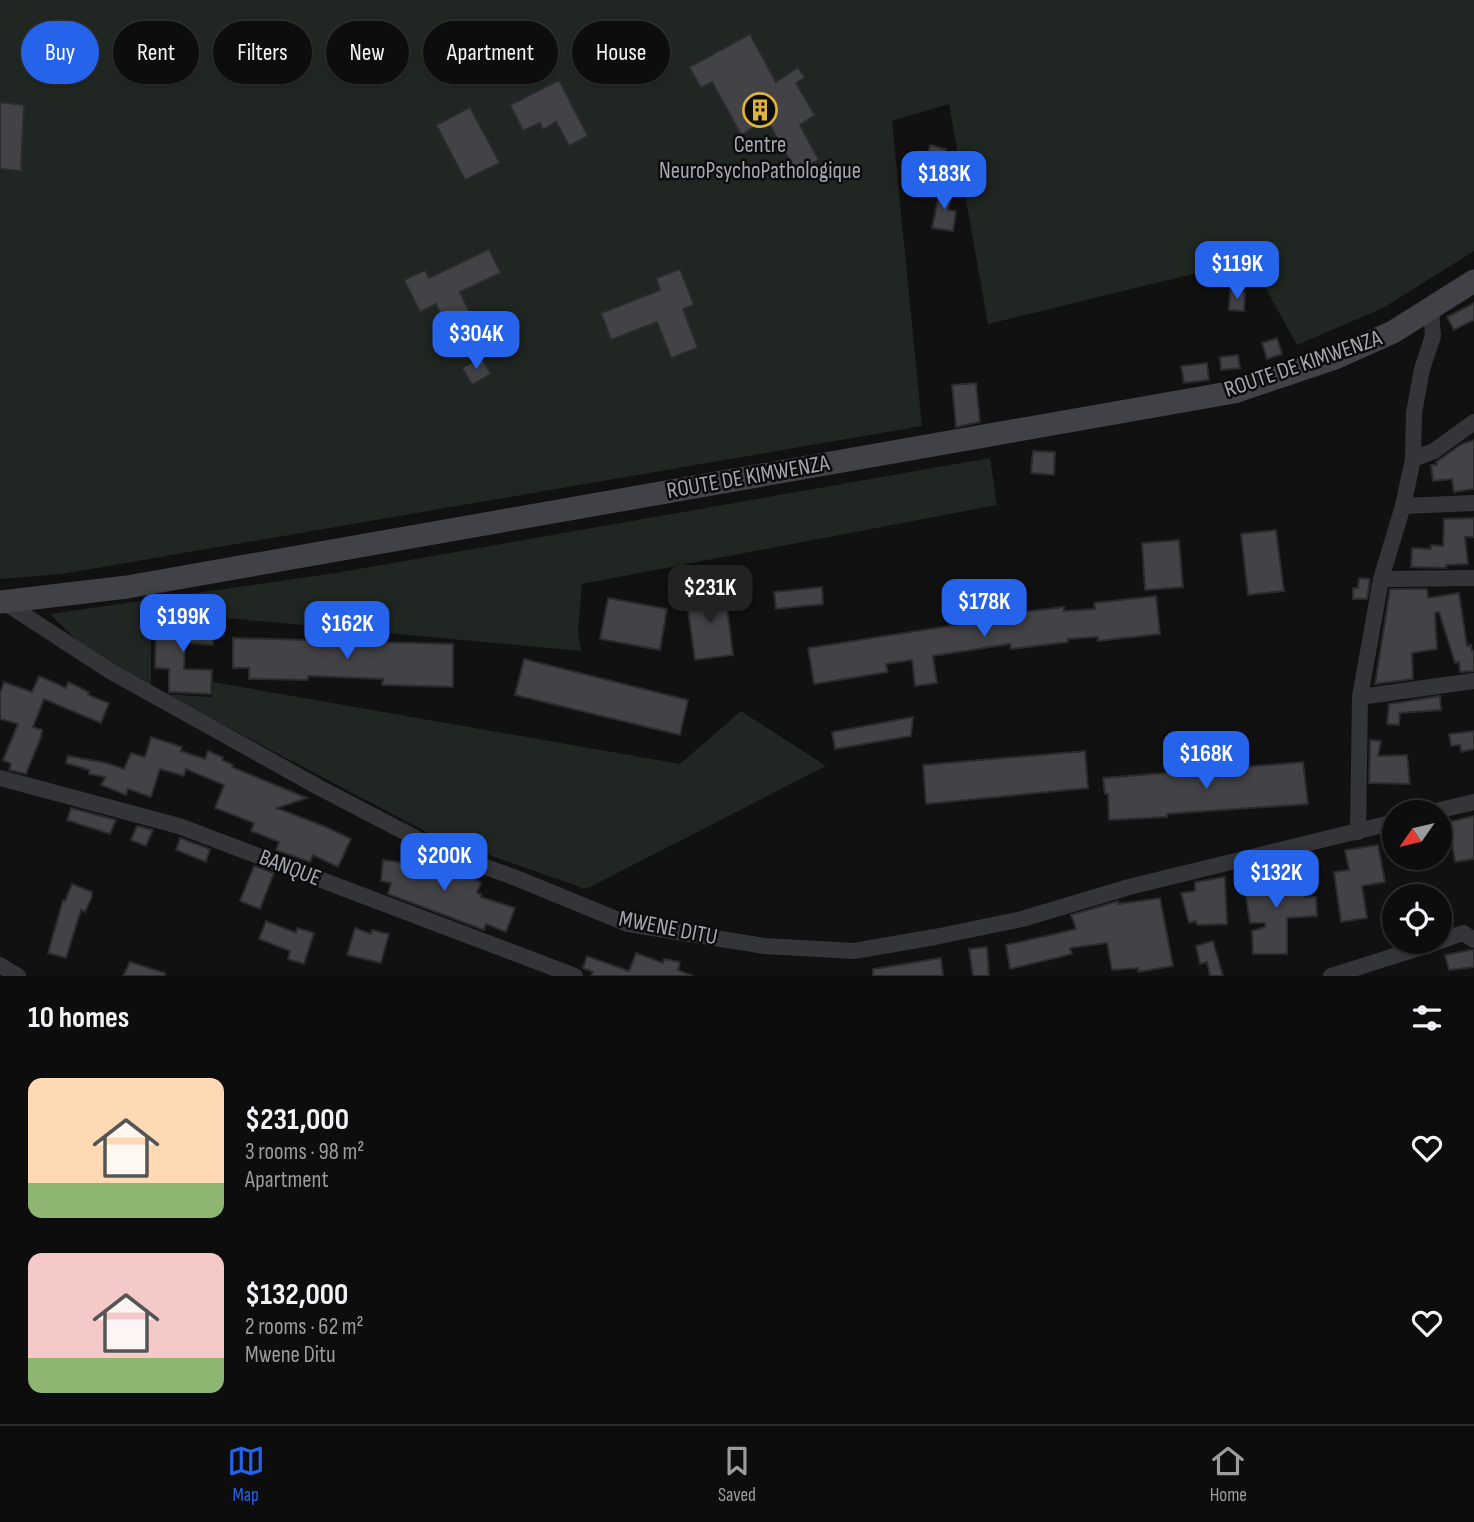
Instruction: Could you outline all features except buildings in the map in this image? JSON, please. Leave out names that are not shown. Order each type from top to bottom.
[{"type":"street","name":"ROUTE DE KIMWENZA","points":[[2,602],[140,584],[1234,392],[1335,358],[1393,332],[1474,281]]},
{"type":"street","points":[[1358,832],[1360,697],[1381,579],[1403,506],[1413,459],[1414,413],[1422,369],[1433,336],[1431,310]]},
{"type":"street","points":[[1413,459],[1434,451],[1474,422]]},
{"type":"street","points":[[1403,506],[1474,503]]},
{"type":"street","points":[[1381,579],[1474,579]]},
{"type":"street","name":"MWENE DITU","points":[[2,602],[110,671],[437,849],[628,924],[765,946],[861,950],[1022,919],[1129,887],[1382,826]]},
{"type":"street","points":[[1360,697],[1474,681]]},
{"type":"street","name":"BANQUE","points":[[0,778],[179,826],[575,976]]},
{"type":"street","points":[[1452,807],[1474,802]]},
{"type":"street","points":[[1452,937],[1463,933],[1474,940]]},
{"type":"street","points":[[1331,976],[1399,954]]},
{"type":"street","points":[[0,965],[18,976]]},
{"type":"shaded area","points":[[0,0],[1474,0],[1474,251],[1383,308],[1297,345],[1250,260],[988,324],[949,104],[892,121],[922,426],[62,574],[0,579]]},
{"type":"shaded area","points":[[990,458],[997,505],[582,584],[578,632],[581,651],[151,611],[151,688],[163,694],[212,697],[213,682],[680,764],[741,711],[826,766],[586,889],[432,835],[195,710],[101,664],[50,614],[336,573]]},
{"type":"place","name":"Centre NeuroPsychoPathologique","points":[[760,110]]}]
